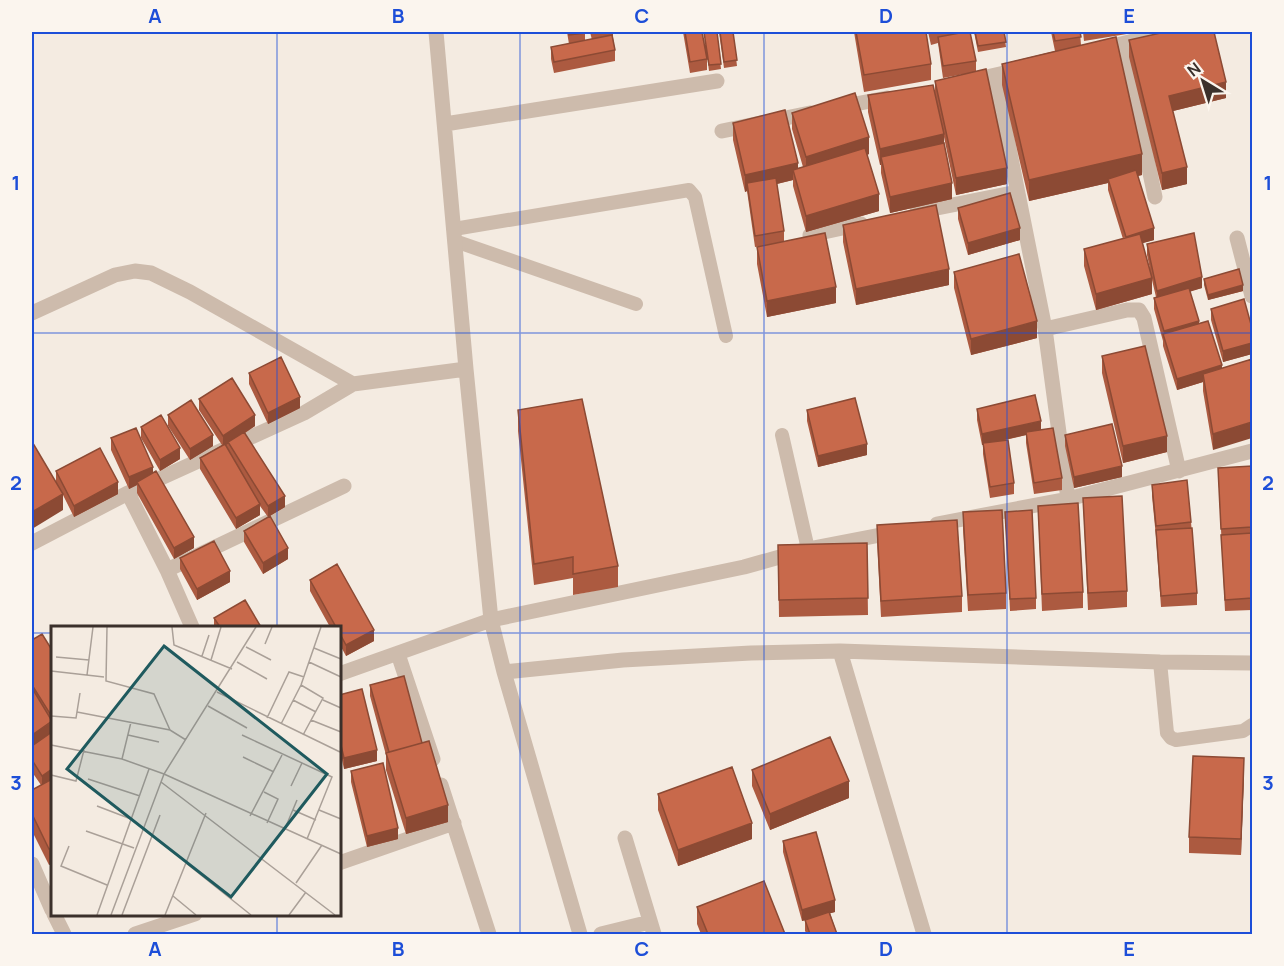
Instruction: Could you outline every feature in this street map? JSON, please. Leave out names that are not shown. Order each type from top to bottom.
[{"type":"street","points":[[436,32],[491,620],[580,934]]},
{"type":"street","points":[[1079,54],[1169,32]]},
{"type":"street","points":[[1123,44],[1155,197]]},
{"type":"street","points":[[959,83],[1036,65]]},
{"type":"street","points":[[993,76],[1045,329],[1068,499]]},
{"type":"street","points":[[445,124],[717,81]]},
{"type":"street","points":[[722,131],[902,94]]},
{"type":"street","points":[[902,216],[1017,192]]},
{"type":"street","points":[[810,235],[879,220]]},
{"type":"street","points":[[1237,238],[1252,296]]},
{"type":"street","points":[[32,313],[116,275],[135,271],[151,273],[190,292],[353,384]]},
{"type":"street","points":[[1045,329],[1127,310],[1139,310],[1144,318],[1179,471]]},
{"type":"street","points":[[32,543],[128,493],[304,412],[353,384],[466,369]]},
{"type":"street","points":[[340,674],[491,620],[744,567],[807,549],[1068,499],[1252,451]]},
{"type":"street","points":[[167,570],[344,486]]},
{"type":"street","points":[[128,493],[167,570],[192,626]]},
{"type":"street","points":[[504,672],[623,660],[840,651],[1252,663]]},
{"type":"street","points":[[840,651],[924,934]]},
{"type":"street","points":[[398,654],[489,934]]},
{"type":"street","points":[[340,863],[454,823]]},
{"type":"street","points":[[601,934],[652,928],[625,838]]},
{"type":"street","points":[[32,864],[51,907]]},
{"type":"street","points":[[54,915],[64,934]]},
{"type":"street","points":[[135,934],[192,915]]},
{"type":"lane","points":[[455,235],[689,190],[695,197],[726,336]]},
{"type":"lane","points":[[455,235],[636,304]]},
{"type":"lane","points":[[782,435],[807,549]]},
{"type":"lane","points":[[1160,662],[1167,733],[1171,738],[1176,740],[1243,731],[1252,725]]},
{"type":"building","points":[[569,32],[585,32],[585,33],[569,35]]},
{"type":"building","points":[[685,32],[702,32],[707,59],[690,62]]},
{"type":"building","points":[[704,32],[717,32],[721,64],[709,65]]},
{"type":"building","points":[[720,32],[733,32],[737,60],[724,62]]},
{"type":"building","points":[[856,32],[926,32],[931,64],[864,75]]},
{"type":"building","points":[[970,32],[976,61],[943,66],[938,37]]},
{"type":"building","points":[[975,32],[1004,32],[1006,42],[978,46]]},
{"type":"building","points":[[1053,32],[1080,32],[1081,37],[1055,41]]},
{"type":"building","points":[[1165,32],[1214,32],[1226,82],[1169,96],[1187,167],[1162,173],[1129,40]]},
{"type":"building","points":[[612,35],[615,50],[554,62],[551,47]]},
{"type":"building","points":[[1116,37],[1142,154],[1029,180],[1002,64]]},
{"type":"building","points":[[986,69],[1007,168],[956,178],[935,81]]},
{"type":"building","points":[[933,85],[944,134],[880,149],[868,95]]},
{"type":"building","points":[[855,93],[869,137],[806,157],[792,113]]},
{"type":"building","points":[[785,110],[798,163],[745,175],[733,123]]},
{"type":"building","points":[[944,143],[952,183],[890,197],[881,157]]},
{"type":"building","points":[[865,148],[879,194],[806,216],[793,170]]},
{"type":"building","points":[[1136,170],[1154,228],[1126,237],[1108,179]]},
{"type":"building","points":[[776,178],[784,231],[755,236],[747,183]]},
{"type":"building","points":[[1010,193],[1020,228],[968,243],[958,208]]},
{"type":"building","points":[[936,205],[949,269],[856,289],[843,225]]},
{"type":"building","points":[[825,233],[836,287],[767,301],[757,247]]},
{"type":"building","points":[[1194,233],[1202,277],[1157,291],[1147,244]]},
{"type":"building","points":[[1140,234],[1152,278],[1096,294],[1084,249]]},
{"type":"building","points":[[1019,254],[1037,321],[971,339],[954,272]]},
{"type":"building","points":[[1239,269],[1243,285],[1208,295],[1204,279]]},
{"type":"building","points":[[1189,288],[1199,321],[1164,331],[1154,298]]},
{"type":"building","points":[[1244,299],[1252,328],[1252,343],[1223,351],[1211,309]]},
{"type":"building","points":[[1208,321],[1222,365],[1177,379],[1163,334]]},
{"type":"building","points":[[1145,346],[1167,436],[1123,446],[1102,356]]},
{"type":"building","points":[[281,357],[300,397],[268,413],[249,373]]},
{"type":"building","points":[[1252,359],[1252,422],[1213,434],[1203,374]]},
{"type":"building","points":[[232,378],[255,415],[223,436],[199,399]]},
{"type":"building","points":[[1035,395],[1041,421],[982,434],[977,409]]},
{"type":"building","points":[[855,398],[867,444],[818,456],[807,410]]},
{"type":"building","points":[[582,399],[618,566],[573,574],[573,557],[534,564],[518,410]]},
{"type":"building","points":[[191,400],[213,435],[190,449],[168,415]]},
{"type":"building","points":[[161,415],[180,448],[160,460],[141,427]]},
{"type":"building","points":[[1112,424],[1122,466],[1074,477],[1065,435]]},
{"type":"building","points":[[136,428],[153,467],[129,477],[111,438]]},
{"type":"building","points":[[1053,428],[1062,478],[1034,483],[1026,432]]},
{"type":"building","points":[[244,432],[285,496],[268,506],[228,442]]},
{"type":"building","points":[[1008,440],[1014,483],[990,487],[983,443]]},
{"type":"building","points":[[225,444],[260,504],[236,518],[200,458]]},
{"type":"building","points":[[34,445],[63,494],[32,512],[32,447]]},
{"type":"building","points":[[100,448],[118,482],[74,506],[56,471]]},
{"type":"building","points":[[1252,466],[1252,527],[1221,529],[1218,468]]},
{"type":"building","points":[[156,471],[194,537],[174,548],[137,482]]},
{"type":"building","points":[[1187,480],[1191,522],[1156,526],[1152,485]]},
{"type":"building","points":[[1122,496],[1127,591],[1088,593],[1083,498]]},
{"type":"building","points":[[1078,503],[1083,592],[1042,594],[1038,506]]},
{"type":"building","points":[[1002,510],[1006,593],[968,595],[963,512]]},
{"type":"building","points":[[1032,510],[1036,598],[1010,599],[1005,512]]},
{"type":"building","points":[[270,516],[288,548],[263,563],[244,531]]},
{"type":"building","points":[[957,520],[962,596],[881,601],[877,525]]},
{"type":"building","points":[[1192,528],[1197,593],[1161,596],[1156,530]]},
{"type":"building","points":[[1252,533],[1252,598],[1225,600],[1221,535]]},
{"type":"building","points":[[214,541],[230,571],[197,589],[180,558]]},
{"type":"building","points":[[867,543],[868,598],[779,600],[778,545]]},
{"type":"building","points":[[337,564],[374,630],[346,645],[340,634],[340,626],[335,626],[310,580]]},
{"type":"building","points":[[245,600],[260,626],[219,626],[214,618]]},
{"type":"building","points":[[42,634],[51,648],[51,715],[32,685],[32,640]]},
{"type":"building","points":[[404,676],[422,743],[389,752],[370,685]]},
{"type":"building","points":[[32,688],[51,722],[32,735]]},
{"type":"building","points":[[362,689],[377,750],[344,758],[340,741],[340,695]]},
{"type":"building","points":[[51,733],[51,770],[42,776],[32,760],[32,746]]},
{"type":"building","points":[[830,737],[849,781],[770,814],[752,770]]},
{"type":"building","points":[[429,741],[448,805],[406,818],[386,753]]},
{"type":"building","points":[[1193,756],[1244,758],[1241,839],[1189,837]]},
{"type":"building","points":[[383,763],[398,828],[367,836],[351,771]]},
{"type":"building","points":[[732,767],[752,823],[678,850],[658,794]]},
{"type":"building","points":[[51,780],[51,848],[49,849],[32,814],[32,790]]},
{"type":"building","points":[[816,832],[835,900],[802,910],[783,841]]},
{"type":"building","points":[[764,881],[785,934],[708,934],[697,907]]},
{"type":"building","points":[[829,912],[837,934],[810,934],[805,920]]}]
